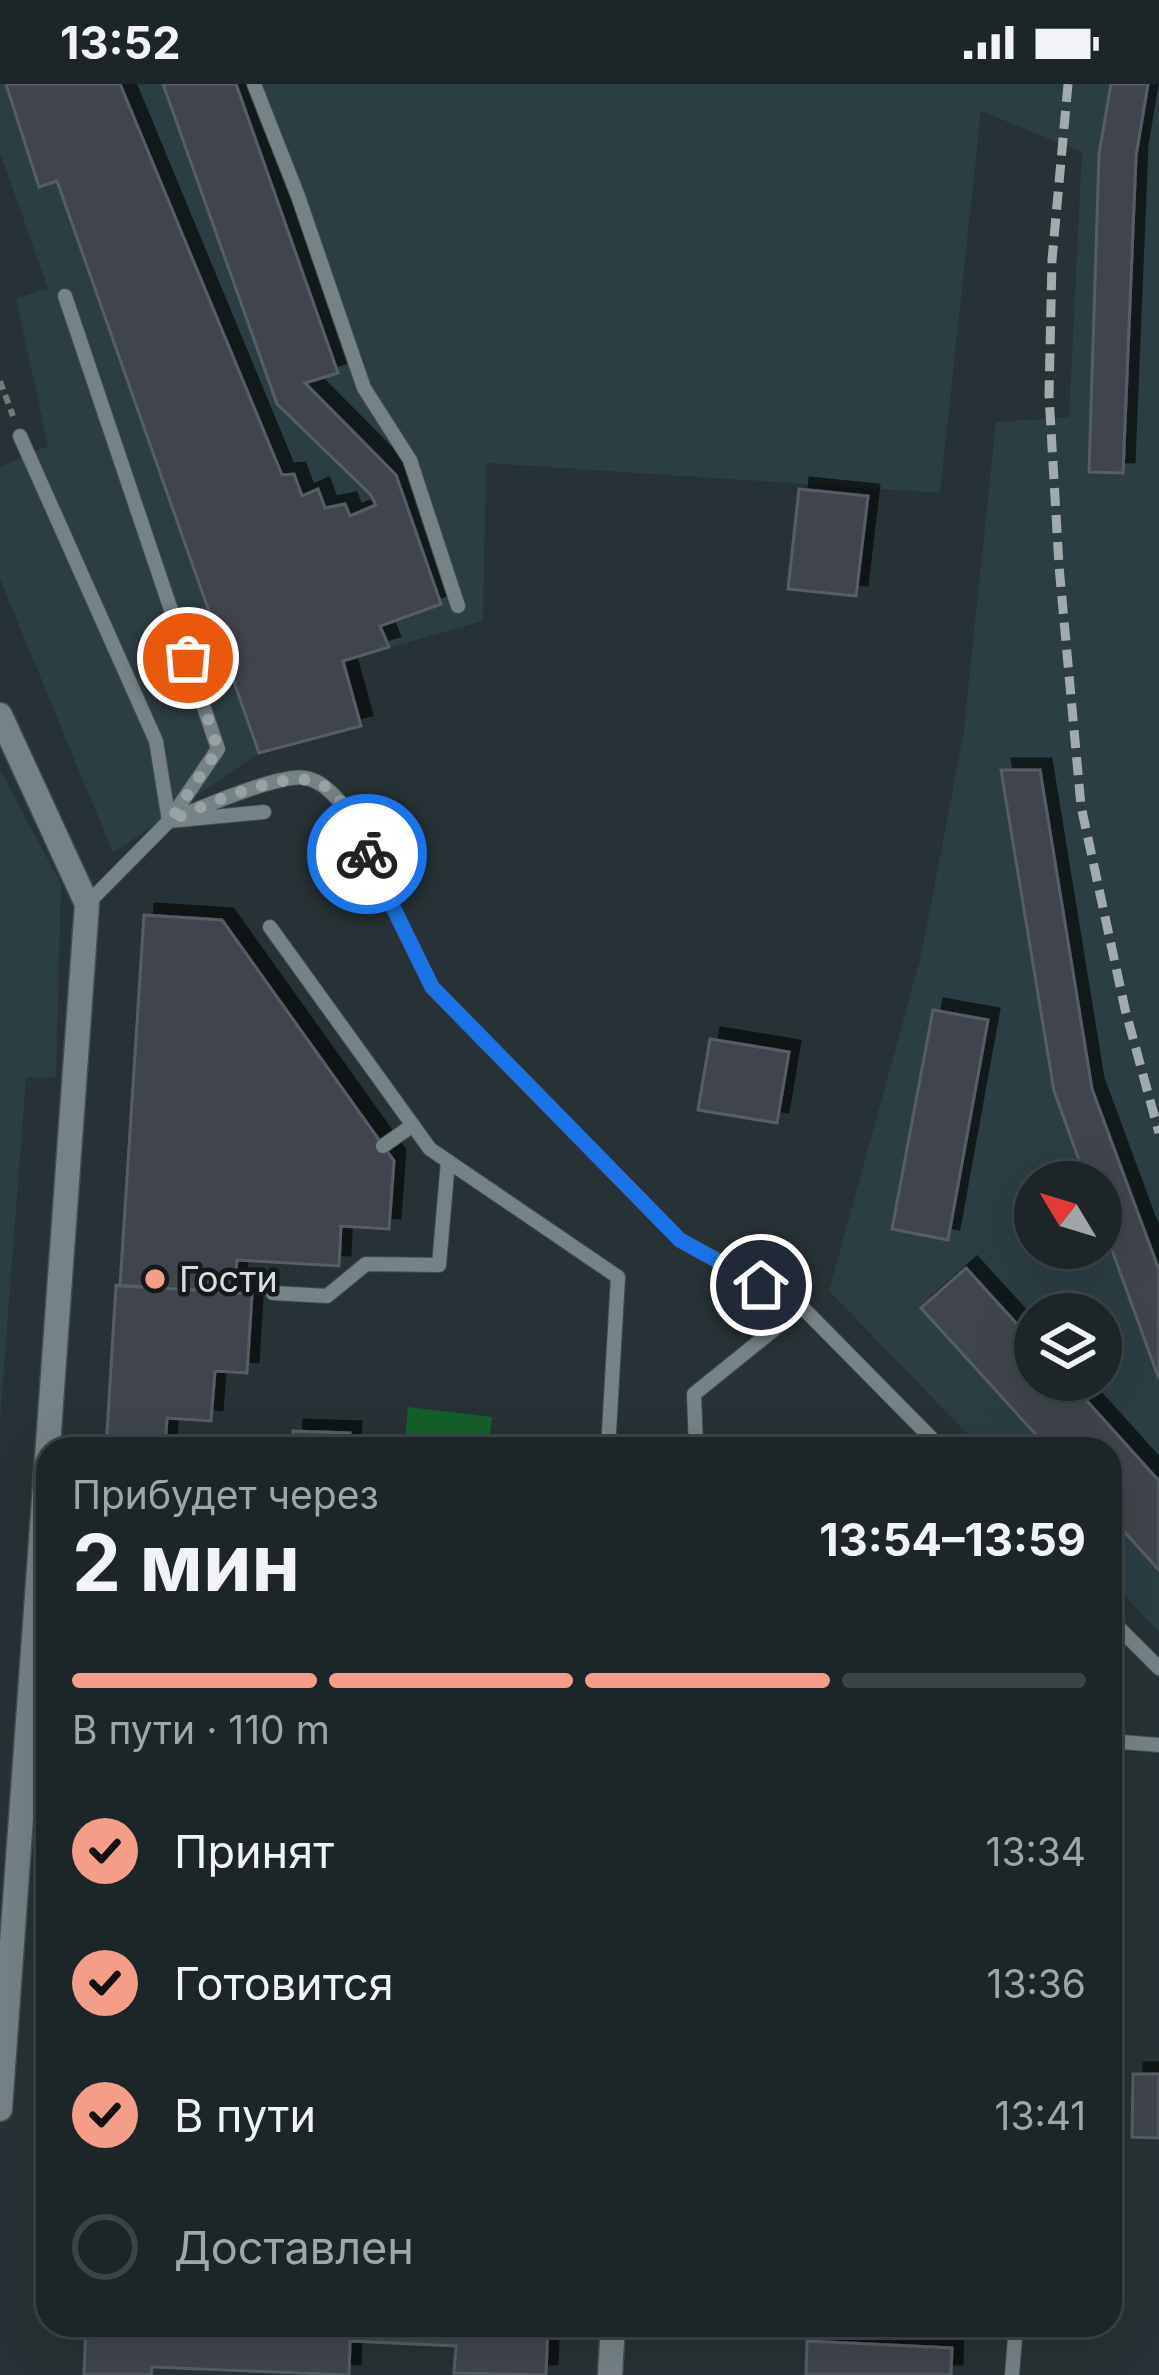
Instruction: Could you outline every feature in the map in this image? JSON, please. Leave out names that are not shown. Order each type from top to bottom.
[{"type":"street","points":[[0,715],[88,904],[53,1437]]},
{"type":"street","points":[[0,2109],[36,1668]]},
{"type":"street","points":[[610,2375],[612,2337]]},
{"type":"lane","points":[[254,84],[364,388],[410,460],[458,606]]},
{"type":"lane","points":[[65,296],[218,749],[170,821],[88,904]]},
{"type":"lane","points":[[20,436],[156,741],[170,821]]},
{"type":"lane","points":[[170,821],[212,802],[302,776],[324,785],[343,805],[432,987],[680,1240],[802,1307],[930,1437]]},
{"type":"lane","points":[[170,821],[264,812]]},
{"type":"lane","points":[[270,926],[430,1149],[618,1277],[609,1437]]},
{"type":"lane","points":[[383,1146],[413,1125]]},
{"type":"lane","points":[[273,1293],[327,1296],[366,1264],[439,1265],[448,1161]]},
{"type":"lane","points":[[696,1437],[694,1394],[802,1307]]},
{"type":"lane","points":[[1122,1631],[1159,1668]]},
{"type":"lane","points":[[1122,1742],[1159,1745]]},
{"type":"lane","points":[[1012,2375],[1015,2337]]},
{"type":"path","points":[[0,381],[20,436]]},
{"type":"shaded area","points":[[0,84],[1159,84],[1159,1632],[1122,1593],[1122,1437],[970,1437],[829,1291],[921,956],[963,737],[996,422],[1069,417],[1082,152],[981,111],[940,493],[486,463],[483,621],[343,661],[361,726],[259,753],[113,853],[0,579],[0,467],[48,446],[16,298],[48,289],[0,152]]},
{"type":"shaded area","points":[[0,770],[61,884],[56,1077],[26,1078],[0,1420]]},
{"type":"green space","points":[[408,1407],[492,1417],[490,1437],[405,1437]]},
{"type":"building","points":[[6,84],[120,84],[282,475],[294,474],[302,496],[318,489],[325,508],[345,504],[350,516],[376,505],[277,404],[163,84],[236,84],[338,373],[305,383],[396,475],[441,604],[380,626],[389,647],[343,661],[361,726],[259,753],[57,181],[39,187]]},
{"type":"building","points":[[1111,84],[1148,84],[1136,156],[1123,473],[1089,472],[1099,154]]},
{"type":"building","points":[[799,489],[868,496],[856,596],[788,589]]},
{"type":"building","points":[[1001,770],[1040,770],[1092,1089],[1119,1161],[1079,1161],[1054,1091]]},
{"type":"building","points":[[144,915],[222,920],[394,1161],[389,1229],[341,1226],[339,1266],[237,1260],[234,1292],[120,1286]]},
{"type":"building","points":[[933,1010],[988,1020],[948,1240],[892,1229]]},
{"type":"building","points":[[710,1039],[789,1052],[777,1123],[698,1110]]},
{"type":"building","points":[[1122,1170],[1159,1270],[1159,1379],[1119,1269]]},
{"type":"building","points":[[966,1268],[1014,1321],[1014,1401],[1087,1401],[1119,1437],[1038,1437],[921,1308]]},
{"type":"building","points":[[116,1285],[252,1294],[247,1373],[215,1371],[211,1421],[167,1418],[166,1437],[107,1437]]},
{"type":"building","points":[[293,1431],[350,1433],[350,1437],[293,1437]]},
{"type":"building","points":[[1122,1440],[1159,1481],[1159,1570],[1122,1529]]},
{"type":"building","points":[[1133,2074],[1159,2074],[1159,2138],[1132,2137]]},
{"type":"building","points":[[86,2337],[548,2337],[546,2375],[454,2373],[456,2346],[350,2341],[349,2375],[152,2367],[151,2375],[84,2375]]},
{"type":"building","points":[[807,2341],[952,2348],[951,2375],[806,2375]]},
{"type":"railway","points":[[1068,84],[1052,260],[1049,395],[1059,566],[1081,806],[1125,1009],[1159,1133]]},
{"type":"way so far","points":[[188,658],[218,749],[170,821],[212,802],[302,776],[324,785],[343,805],[367,854]]},
{"type":"place","name":"Гости","points":[[155,1279]]},
{"type":"route","points":[[367,854],[432,987],[680,1240],[761,1285]]}]
